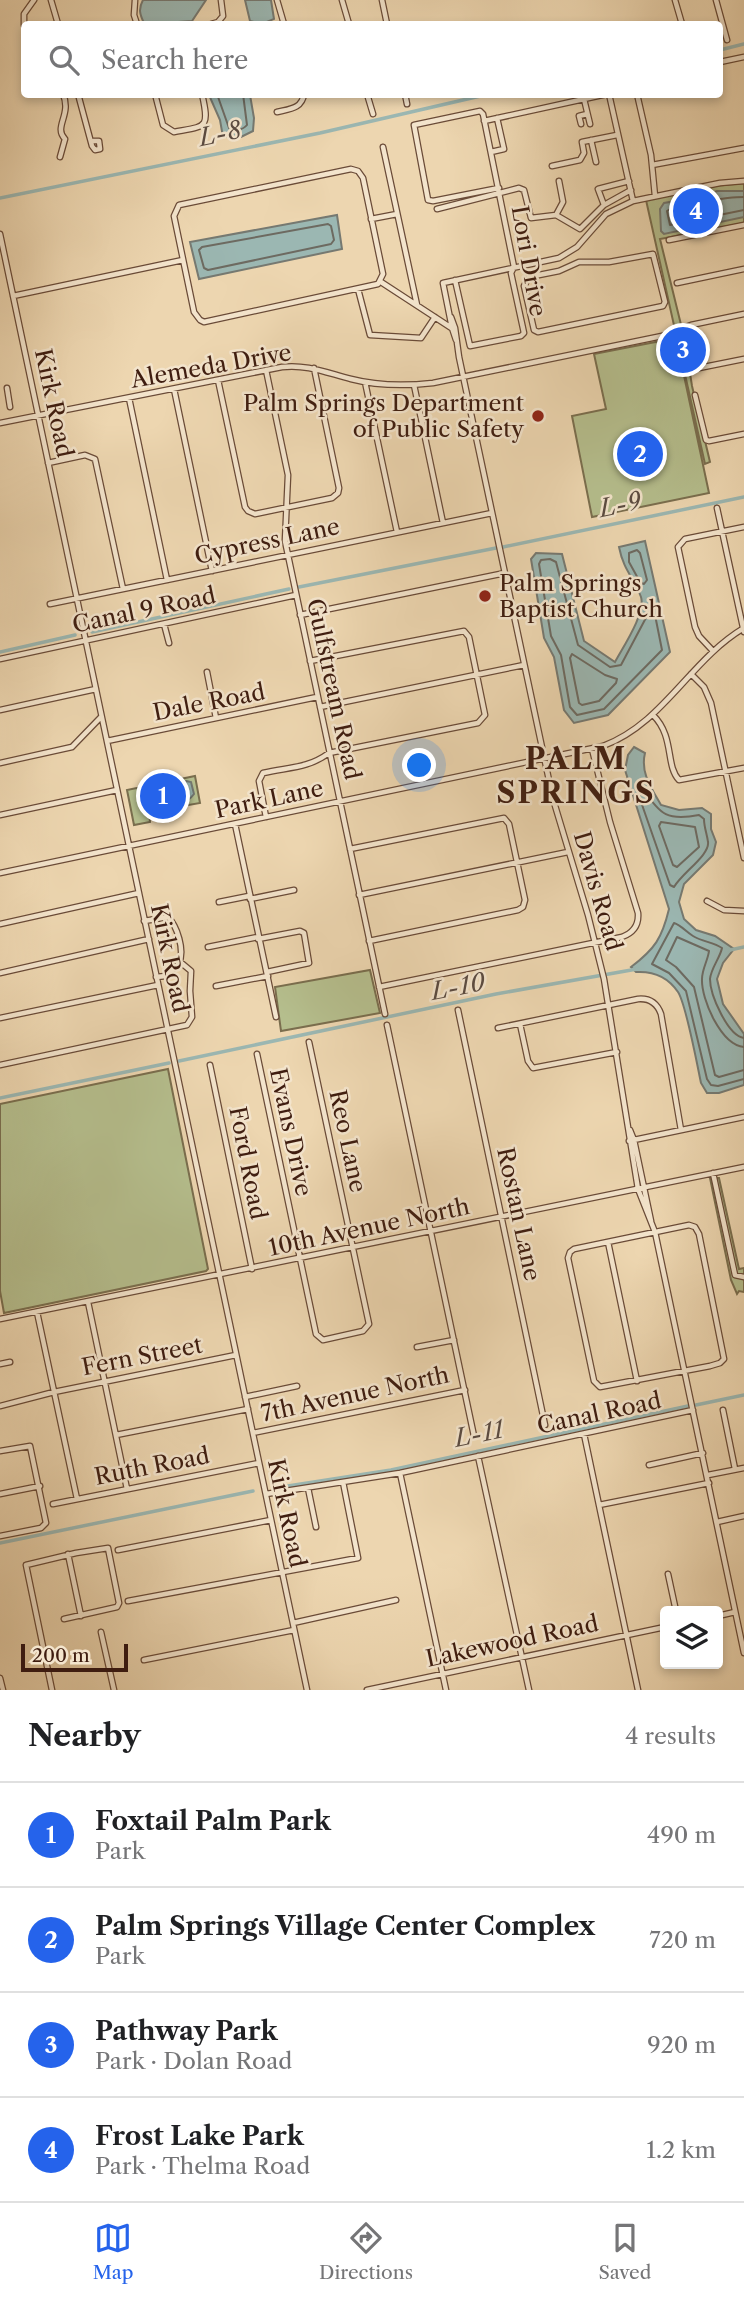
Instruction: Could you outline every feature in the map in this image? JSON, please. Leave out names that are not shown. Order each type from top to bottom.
[{"type":"street","points":[[24,21],[24,14],[34,0]]},
{"type":"street","points":[[51,0],[57,21]]},
{"type":"street","points":[[135,0],[136,21]]},
{"type":"street","points":[[219,21],[223,16],[221,0]]},
{"type":"street","points":[[277,0],[283,21]]},
{"type":"street","points":[[342,0],[348,21]]},
{"type":"street","points":[[382,0],[386,21]]},
{"type":"street","points":[[675,0],[681,21]]},
{"type":"street","points":[[716,0],[722,21]]},
{"type":"street","points":[[723,25],[727,40]]},
{"type":"street","points":[[723,61],[744,57]]},
{"type":"street","points":[[60,157],[65,139],[59,129],[66,112],[64,98]]},
{"type":"street","points":[[79,98],[93,141]]},
{"type":"street","points":[[156,98],[163,125],[174,132],[203,125],[207,116],[203,98]]},
{"type":"street","points":[[277,112],[298,107],[304,98]]},
{"type":"street","points":[[368,98],[373,114]]},
{"type":"street","points":[[406,98],[407,104]]},
{"type":"street","name":"Lori Drive","points":[[484,121],[589,98]]},
{"type":"street","name":"Lori Drive","points":[[609,98],[633,201]]},
{"type":"street","points":[[638,98],[656,196]]},
{"type":"street","points":[[584,99],[590,124]]},
{"type":"street","name":"Lori Drive","points":[[455,280],[470,346],[521,336],[524,333],[499,188],[480,111],[414,125],[426,195],[433,201],[499,188]]},
{"type":"street","points":[[581,124],[579,116],[587,114]]},
{"type":"street","points":[[491,152],[504,149],[497,118]]},
{"type":"street","points":[[552,166],[580,160],[584,153],[582,142],[617,135]]},
{"type":"street","points":[[591,140],[596,162]]},
{"type":"street","points":[[383,147],[416,305]]},
{"type":"street","points":[[652,165],[744,148]]},
{"type":"street","points":[[351,169],[362,176],[371,219],[383,274],[376,286],[204,322],[194,312],[174,213],[178,205],[351,169]]},
{"type":"street","points":[[556,215],[563,202],[559,181]]},
{"type":"street","points":[[604,205],[598,189],[629,181]]},
{"type":"street","points":[[455,280],[558,259],[577,247],[606,214],[633,201],[720,183],[744,181]]},
{"type":"street","points":[[500,194],[519,188],[523,190],[531,218],[556,215],[580,229],[604,205],[631,190]]},
{"type":"street","name":"Lori Drive","points":[[437,209],[500,194]]},
{"type":"street","points":[[371,219],[397,214]]},
{"type":"street","points":[[669,240],[744,225]]},
{"type":"street","name":"Kirk Road","points":[[0,234],[307,1690]]},
{"type":"street","points":[[653,254],[665,304],[536,332],[525,281],[561,270],[579,261],[610,262],[653,254]]},
{"type":"street","points":[[558,259],[561,270]]},
{"type":"street","points":[[13,296],[183,260]]},
{"type":"street","points":[[677,283],[744,269]]},
{"type":"street","name":"Davis Road","points":[[455,280],[443,283],[544,759],[603,972],[628,1125],[655,1232],[744,1653]]},
{"type":"street","points":[[380,282],[452,328]]},
{"type":"street","points":[[358,289],[370,335],[421,338],[435,317]]},
{"type":"street","name":"Alemeda Drive","points":[[0,423],[292,366],[314,368],[365,382],[414,385],[662,335],[691,325],[744,314]]},
{"type":"street","name":"Davis Road","points":[[451,317],[456,338]]},
{"type":"street","points":[[694,369],[744,359]]},
{"type":"street","points":[[218,380],[246,509],[255,514],[332,498],[339,490],[314,368]]},
{"type":"street","name":"Gulfstream Road","points":[[266,370],[288,475],[284,531],[288,555],[384,1014]]},
{"type":"street","points":[[365,382],[397,533]]},
{"type":"street","points":[[414,385],[443,523]]},
{"type":"street","name":"Kirk Road","points":[[7,388],[10,407]]},
{"type":"street","points":[[174,389],[212,571]]},
{"type":"street","points":[[695,395],[706,440],[744,434]]},
{"type":"street","points":[[129,398],[167,580]]},
{"type":"street","points":[[48,463],[85,455],[95,459],[123,589]]},
{"type":"street","points":[[718,508],[744,630]]},
{"type":"street","name":"Cypress Lane","points":[[50,604],[492,513]]},
{"type":"street","points":[[713,651],[699,636],[695,627],[678,550],[683,540],[744,527]]},
{"type":"street","points":[[300,615],[505,573]]},
{"type":"street","name":"Canal 9 Road","points":[[0,659],[296,595]]},
{"type":"street","points":[[164,624],[169,643]]},
{"type":"street","points":[[267,817],[259,782],[261,775],[285,768],[308,766],[330,753],[481,722],[485,712],[469,637],[462,630],[310,661]]},
{"type":"street","name":"Park Lane","points":[[0,873],[592,749],[622,738],[653,715],[713,651],[744,630]]},
{"type":"street","points":[[320,707],[524,665]]},
{"type":"street","points":[[207,671],[216,718]]},
{"type":"street","points":[[691,674],[704,687],[709,697],[744,858]]},
{"type":"street","points":[[0,710],[96,689]]},
{"type":"street","name":"Dale Road","points":[[107,741],[317,697]]},
{"type":"street","points":[[653,715],[665,730],[677,779],[685,781],[744,768]]},
{"type":"street","points":[[0,763],[68,748],[102,717]]},
{"type":"street","points":[[379,987],[629,934],[636,926],[639,915],[606,810],[592,749]]},
{"type":"street","points":[[0,815],[117,790]]},
{"type":"street","points":[[349,849],[501,818],[509,824],[525,900],[520,909],[369,941]]},
{"type":"street","points":[[235,824],[276,1017]]},
{"type":"street","points":[[359,895],[568,852]]},
{"type":"street","points":[[219,902],[294,890]]},
{"type":"street","points":[[0,924],[139,893]]},
{"type":"street","points":[[707,901],[724,910],[744,911]]},
{"type":"street","points":[[144,921],[166,916],[172,921],[180,945],[179,961],[166,976],[156,977]]},
{"type":"street","points":[[208,947],[300,931],[304,933],[309,963],[216,986]]},
{"type":"street","points":[[0,972],[149,939]]},
{"type":"street","points":[[0,1065],[187,1025],[192,1017],[191,971],[179,961]]},
{"type":"street","points":[[0,1018],[158,985]]},
{"type":"street","points":[[498,1028],[643,999],[652,1002],[659,1010],[681,1130]]},
{"type":"street","name":"Rostan Lane","points":[[458,1010],[545,1426]]},
{"type":"street","points":[[520,1024],[528,1061],[533,1068],[617,1052]]},
{"type":"street","points":[[387,1025],[474,1436]]},
{"type":"street","name":"Reo Lane","points":[[300,1259],[316,1334],[323,1340],[363,1331],[368,1326],[309,1042]]},
{"type":"street","name":"Evans Drive","points":[[257,1054],[300,1259]]},
{"type":"street","name":"Ford Road","points":[[210,1065],[252,1269]]},
{"type":"street","points":[[632,1140],[744,1117]]},
{"type":"street","name":"Davis Road","points":[[632,1140],[638,1189],[648,1220],[651,1221]]},
{"type":"street","name":"10th Avenue North","points":[[0,1319],[744,1167]]},
{"type":"street","points":[[713,1173],[735,1275],[744,1277]]},
{"type":"street","points":[[690,1226],[695,1227],[699,1234],[725,1356],[720,1363],[604,1388],[594,1381],[568,1258],[570,1252],[655,1232],[690,1226]]},
{"type":"street","points":[[608,1242],[637,1381]]},
{"type":"street","points":[[88,1301],[128,1489]]},
{"type":"street","points":[[37,1312],[77,1499]]},
{"type":"street","points":[[417,1347],[454,1339]]},
{"type":"street","name":"Fern Street","points":[[0,1406],[54,1392],[236,1355]]},
{"type":"street","points":[[0,1364],[10,1362]]},
{"type":"street","points":[[245,1397],[296,1386]]},
{"type":"street","name":"7th Avenue North","points":[[253,1433],[465,1390]]},
{"type":"street","points":[[116,1435],[248,1409]]},
{"type":"street","name":"Canal Road","points":[[265,1494],[400,1473],[693,1410]]},
{"type":"street","points":[[723,1410],[735,1469]]},
{"type":"street","points":[[584,1434],[638,1690]]},
{"type":"street","points":[[0,1451],[30,1446],[46,1523],[41,1528],[0,1536]]},
{"type":"street","points":[[649,1465],[703,1453]]},
{"type":"street","points":[[478,1456],[528,1690]]},
{"type":"street","name":"Ruth Road","points":[[53,1504],[259,1463]]},
{"type":"street","points":[[708,1475],[744,1468]]},
{"type":"street","points":[[400,1473],[446,1690]]},
{"type":"street","points":[[128,1601],[282,1570],[287,1572],[358,1558],[343,1482]]},
{"type":"street","points":[[598,1505],[709,1483]]},
{"type":"street","points":[[0,1494],[40,1486]]},
{"type":"street","points":[[308,1488],[316,1527]]},
{"type":"street","points":[[717,1522],[744,1516]]},
{"type":"street","points":[[118,1550],[271,1520]]},
{"type":"street","points":[[52,1690],[26,1568],[28,1563],[107,1548],[119,1603],[117,1607],[64,1619]]},
{"type":"street","points":[[68,1555],[81,1616]]},
{"type":"street","points":[[668,1574],[675,1606]]},
{"type":"street","points":[[293,1623],[396,1600]]},
{"type":"street","points":[[723,1615],[735,1612]]},
{"type":"street","name":"Lakewood Road","points":[[367,1690],[660,1628]]},
{"type":"street","points":[[144,1660],[294,1630]]},
{"type":"street","points":[[102,1632],[114,1690]]},
{"type":"street","points":[[0,1678],[2,1690]]},
{"type":"green space","points":[[744,183],[744,223],[660,239],[710,462],[705,464],[646,200]]},
{"type":"green space","points":[[676,338],[709,493],[592,517],[572,416],[606,409],[594,354]]},
{"type":"green space","points":[[195,776],[200,803],[149,812],[150,822],[134,825],[127,790]]},
{"type":"green space","points":[[370,970],[380,1013],[281,1031],[275,987]]},
{"type":"green space","points":[[168,1069],[208,1269],[4,1313],[0,1291],[0,1104]]},
{"type":"green space","points":[[710,1178],[719,1178],[739,1269],[744,1268],[744,1292],[739,1291],[737,1294],[731,1280]]},
{"type":"water","points":[[143,0],[206,0],[192,21],[143,21],[140,6]]},
{"type":"water","points":[[245,0],[271,0],[274,19],[250,21]]},
{"type":"water","points":[[210,98],[251,98],[253,131],[241,137],[223,137],[220,120]]},
{"type":"water","points":[[717,191],[744,191],[744,217],[664,234],[661,231],[660,209],[664,203],[705,196]]},
{"type":"water","points":[[337,215],[342,249],[199,279],[190,242]]},
{"type":"water","points":[[645,541],[670,652],[608,715],[574,723],[564,710],[554,657],[544,638],[531,559],[536,553],[562,554],[584,641],[615,662],[633,630],[642,604],[619,547]]},
{"type":"water","points":[[634,747],[645,753],[645,774],[661,805],[679,810],[702,808],[711,814],[711,829],[716,842],[713,855],[684,884],[679,902],[684,919],[696,930],[715,936],[734,949],[723,963],[717,979],[723,1004],[744,1034],[744,1085],[719,1093],[707,1093],[701,1083],[688,1021],[678,992],[670,982],[660,976],[636,972],[631,967],[656,942],[669,909],[625,770],[628,755]]},
{"type":"water","points":[[186,781],[191,782],[194,794],[184,802],[161,803],[156,797],[160,788],[178,787]]},
{"type":"waterway","name":"L-8","points":[[723,49],[744,44]]},
{"type":"waterway","name":"L-8","points":[[0,198],[320,133],[472,98]]},
{"type":"waterway","name":"L-9","points":[[503,547],[744,497]]},
{"type":"waterway","name":"L-9","points":[[299,587],[496,548]]},
{"type":"waterway","name":"L-9","points":[[92,632],[289,589]]},
{"type":"waterway","name":"L-9","points":[[0,652],[75,635]]},
{"type":"waterway","name":"L-10","points":[[730,950],[744,947]]},
{"type":"waterway","name":"L-10","points":[[179,1061],[496,994],[637,969]]},
{"type":"waterway","name":"L-10","points":[[0,1098],[169,1063]]},
{"type":"waterway","name":"L-11","points":[[696,1405],[744,1395]]},
{"type":"waterway","name":"L-11","points":[[275,1488],[391,1470],[688,1406]]},
{"type":"waterway","name":"L-11","points":[[0,1543],[253,1491]]},
{"type":"place","name":"Frost Lake Park","points":[[696,211]]},
{"type":"place","name":"Pathway Park","points":[[683,350]]},
{"type":"place","name":"Palm Springs Department of Public Safety","points":[[538,416]]},
{"type":"place","name":"Palm Springs Village Center Complex","points":[[640,454]]},
{"type":"place","name":"Palm Springs Baptist Church","points":[[485,596]]},
{"type":"place","name":"Foxtail Palm Park","points":[[163,796]]},
{"type":"district","name":"PALM SPRINGS","points":[[576,776]]}]
